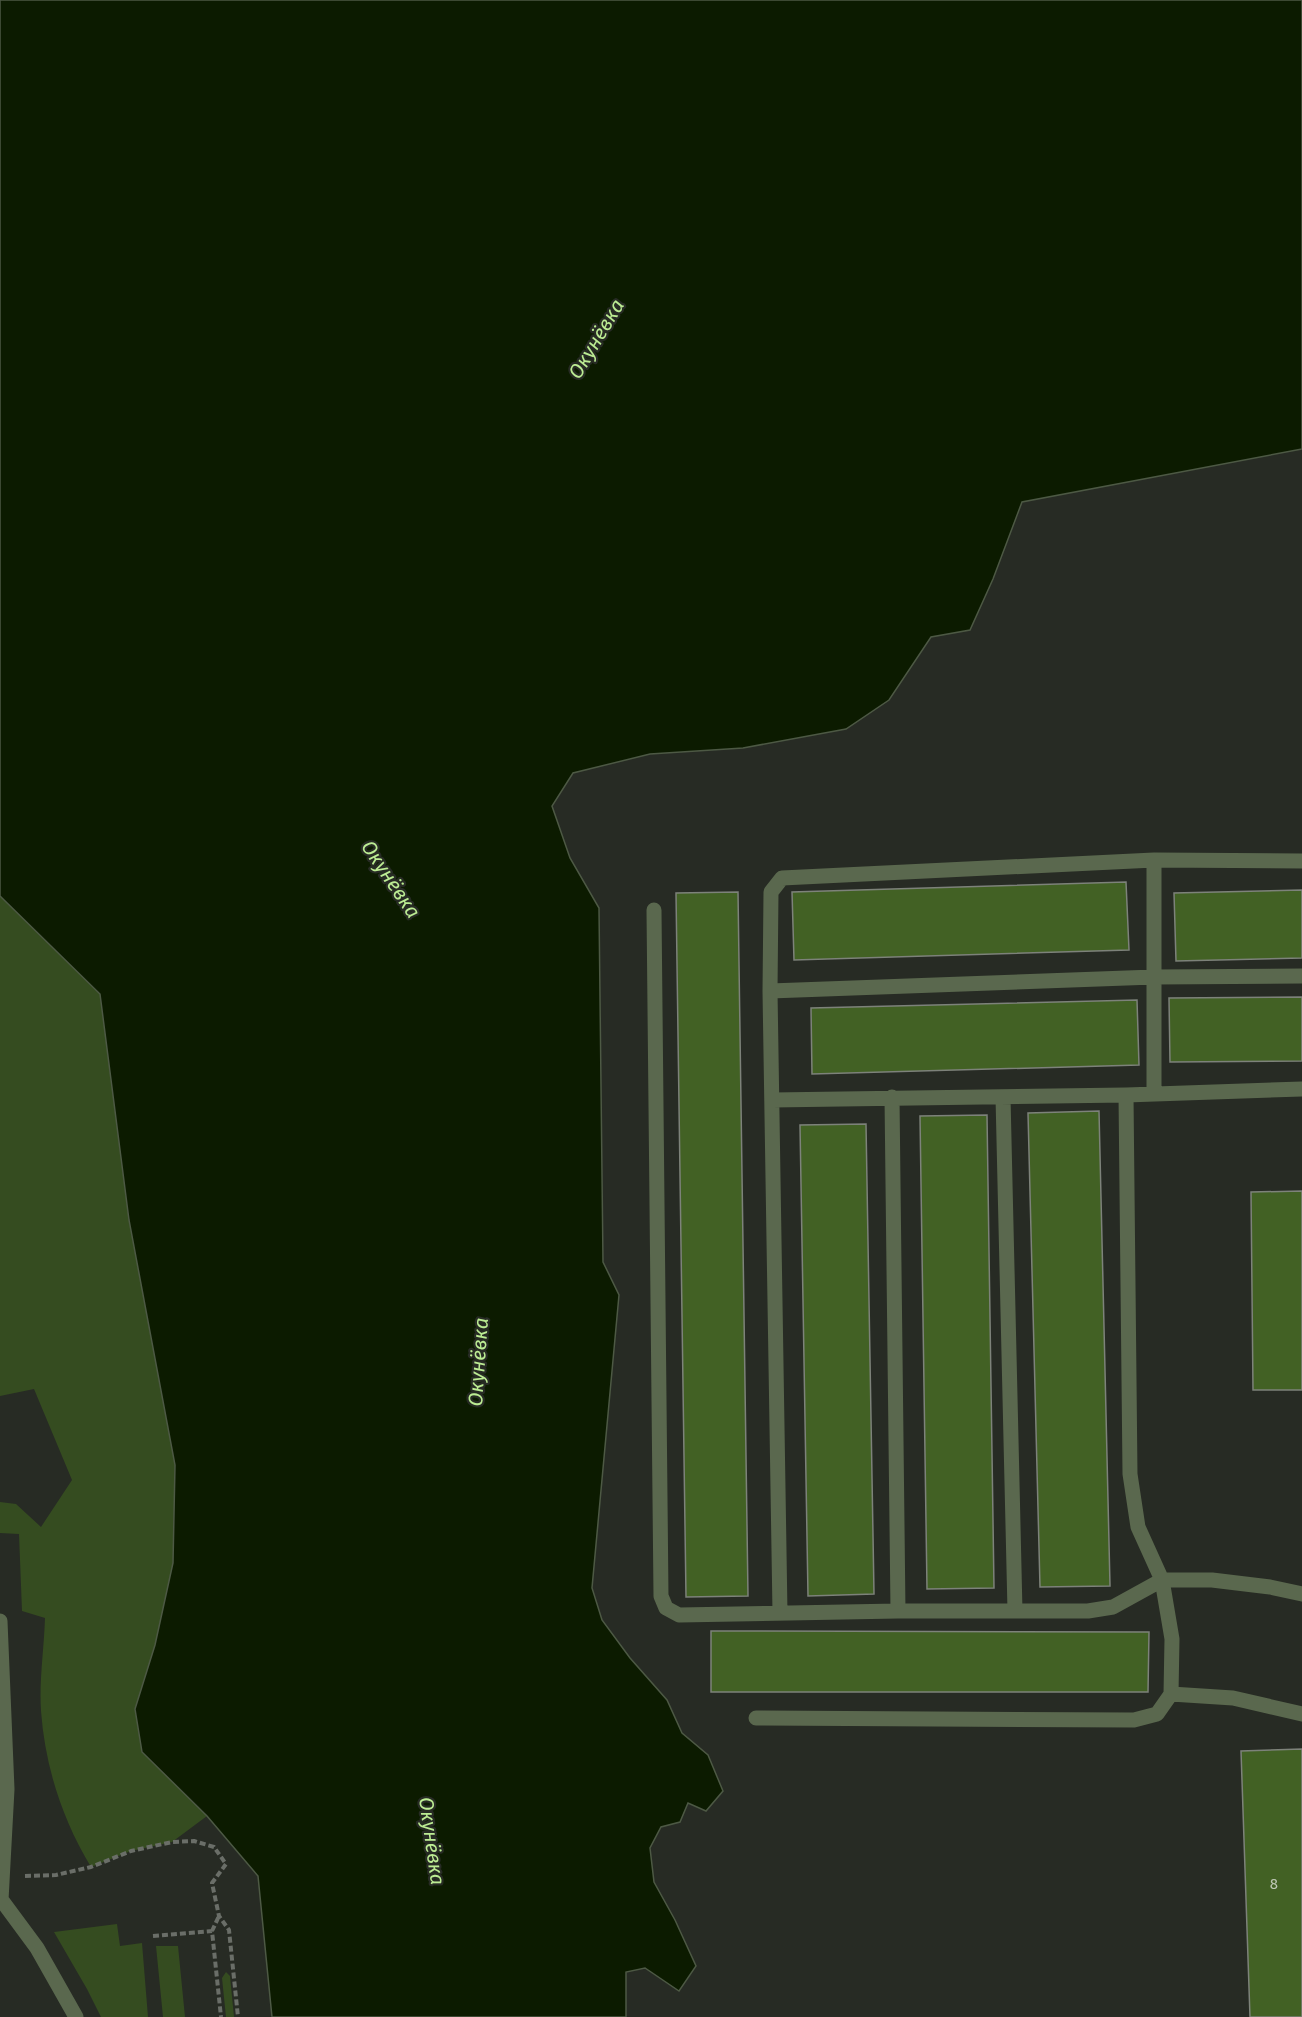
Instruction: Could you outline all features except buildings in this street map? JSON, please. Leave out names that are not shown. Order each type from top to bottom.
[{"type":"street","points":[[780,1612],[770,991],[771,892],[782,878],[1154,860],[1302,861]]},
{"type":"street","points":[[1154,860],[1154,1093]]},
{"type":"street","points":[[654,910],[661,1596],[666,1608],[679,1615],[780,1612],[1088,1611],[1113,1607],[1162,1580],[1212,1580],[1270,1587],[1302,1594]]},
{"type":"street","points":[[770,991],[1154,977],[1302,976]]},
{"type":"street","points":[[772,1100],[1126,1095],[1302,1089]]},
{"type":"street","points":[[756,1718],[1134,1720],[1157,1713],[1171,1694],[1172,1639],[1162,1580],[1138,1527],[1130,1474],[1126,1095]]},
{"type":"street","points":[[892,1097],[898,1611]]},
{"type":"street","points":[[1003,1097],[1015,1611]]},
{"type":"street","points":[[0,1621],[7,1789],[1,1899],[37,1948],[76,2017]]},
{"type":"street","points":[[1171,1694],[1233,1698],[1302,1714]]},
{"type":"path","points":[[1,1899],[26,1876],[56,1875],[91,1867],[141,1849],[172,1842],[194,1841],[214,1847],[226,1864],[212,1883],[219,1916],[230,1930],[238,2017]]},
{"type":"path","points":[[219,1916],[212,1931],[221,2017]]},
{"type":"path","points":[[153,1936],[212,1931]]},
{"type":"green space","points":[[0,896],[100,994],[129,1220],[175,1465],[173,1563],[155,1645],[135,1709],[142,1752],[207,1816],[172,1842],[131,1851],[91,1867],[63,1811],[46,1752],[41,1711],[45,1618],[22,1611],[19,1534],[0,1533],[0,1502],[16,1504],[41,1527],[72,1480],[34,1389],[0,1396]]},
{"type":"green space","points":[[117,1924],[120,1946],[142,1943],[148,2017],[101,2017],[54,1932]]},
{"type":"green space","points":[[156,1946],[178,1946],[185,2017],[163,2017]]},
{"type":"green space","points":[[226,1972],[230,1976],[234,2017],[226,2017],[222,1978]]},
{"type":"water","name":"Окунёвка","points":[[0,0],[1302,0],[1302,449],[1022,502],[993,579],[970,630],[931,637],[889,700],[846,729],[743,748],[650,754],[573,773],[552,806],[570,858],[599,908],[603,1262],[619,1295],[592,1588],[602,1620],[630,1658],[667,1700],[682,1733],[708,1755],[723,1791],[706,1811],[688,1803],[680,1822],[661,1827],[650,1848],[654,1882],[696,1966],[679,1991],[645,1968],[626,1972],[626,2017],[272,2017],[258,1876],[207,1816],[142,1752],[135,1709],[155,1645],[173,1563],[175,1465],[129,1220],[100,994],[0,896]]}]
